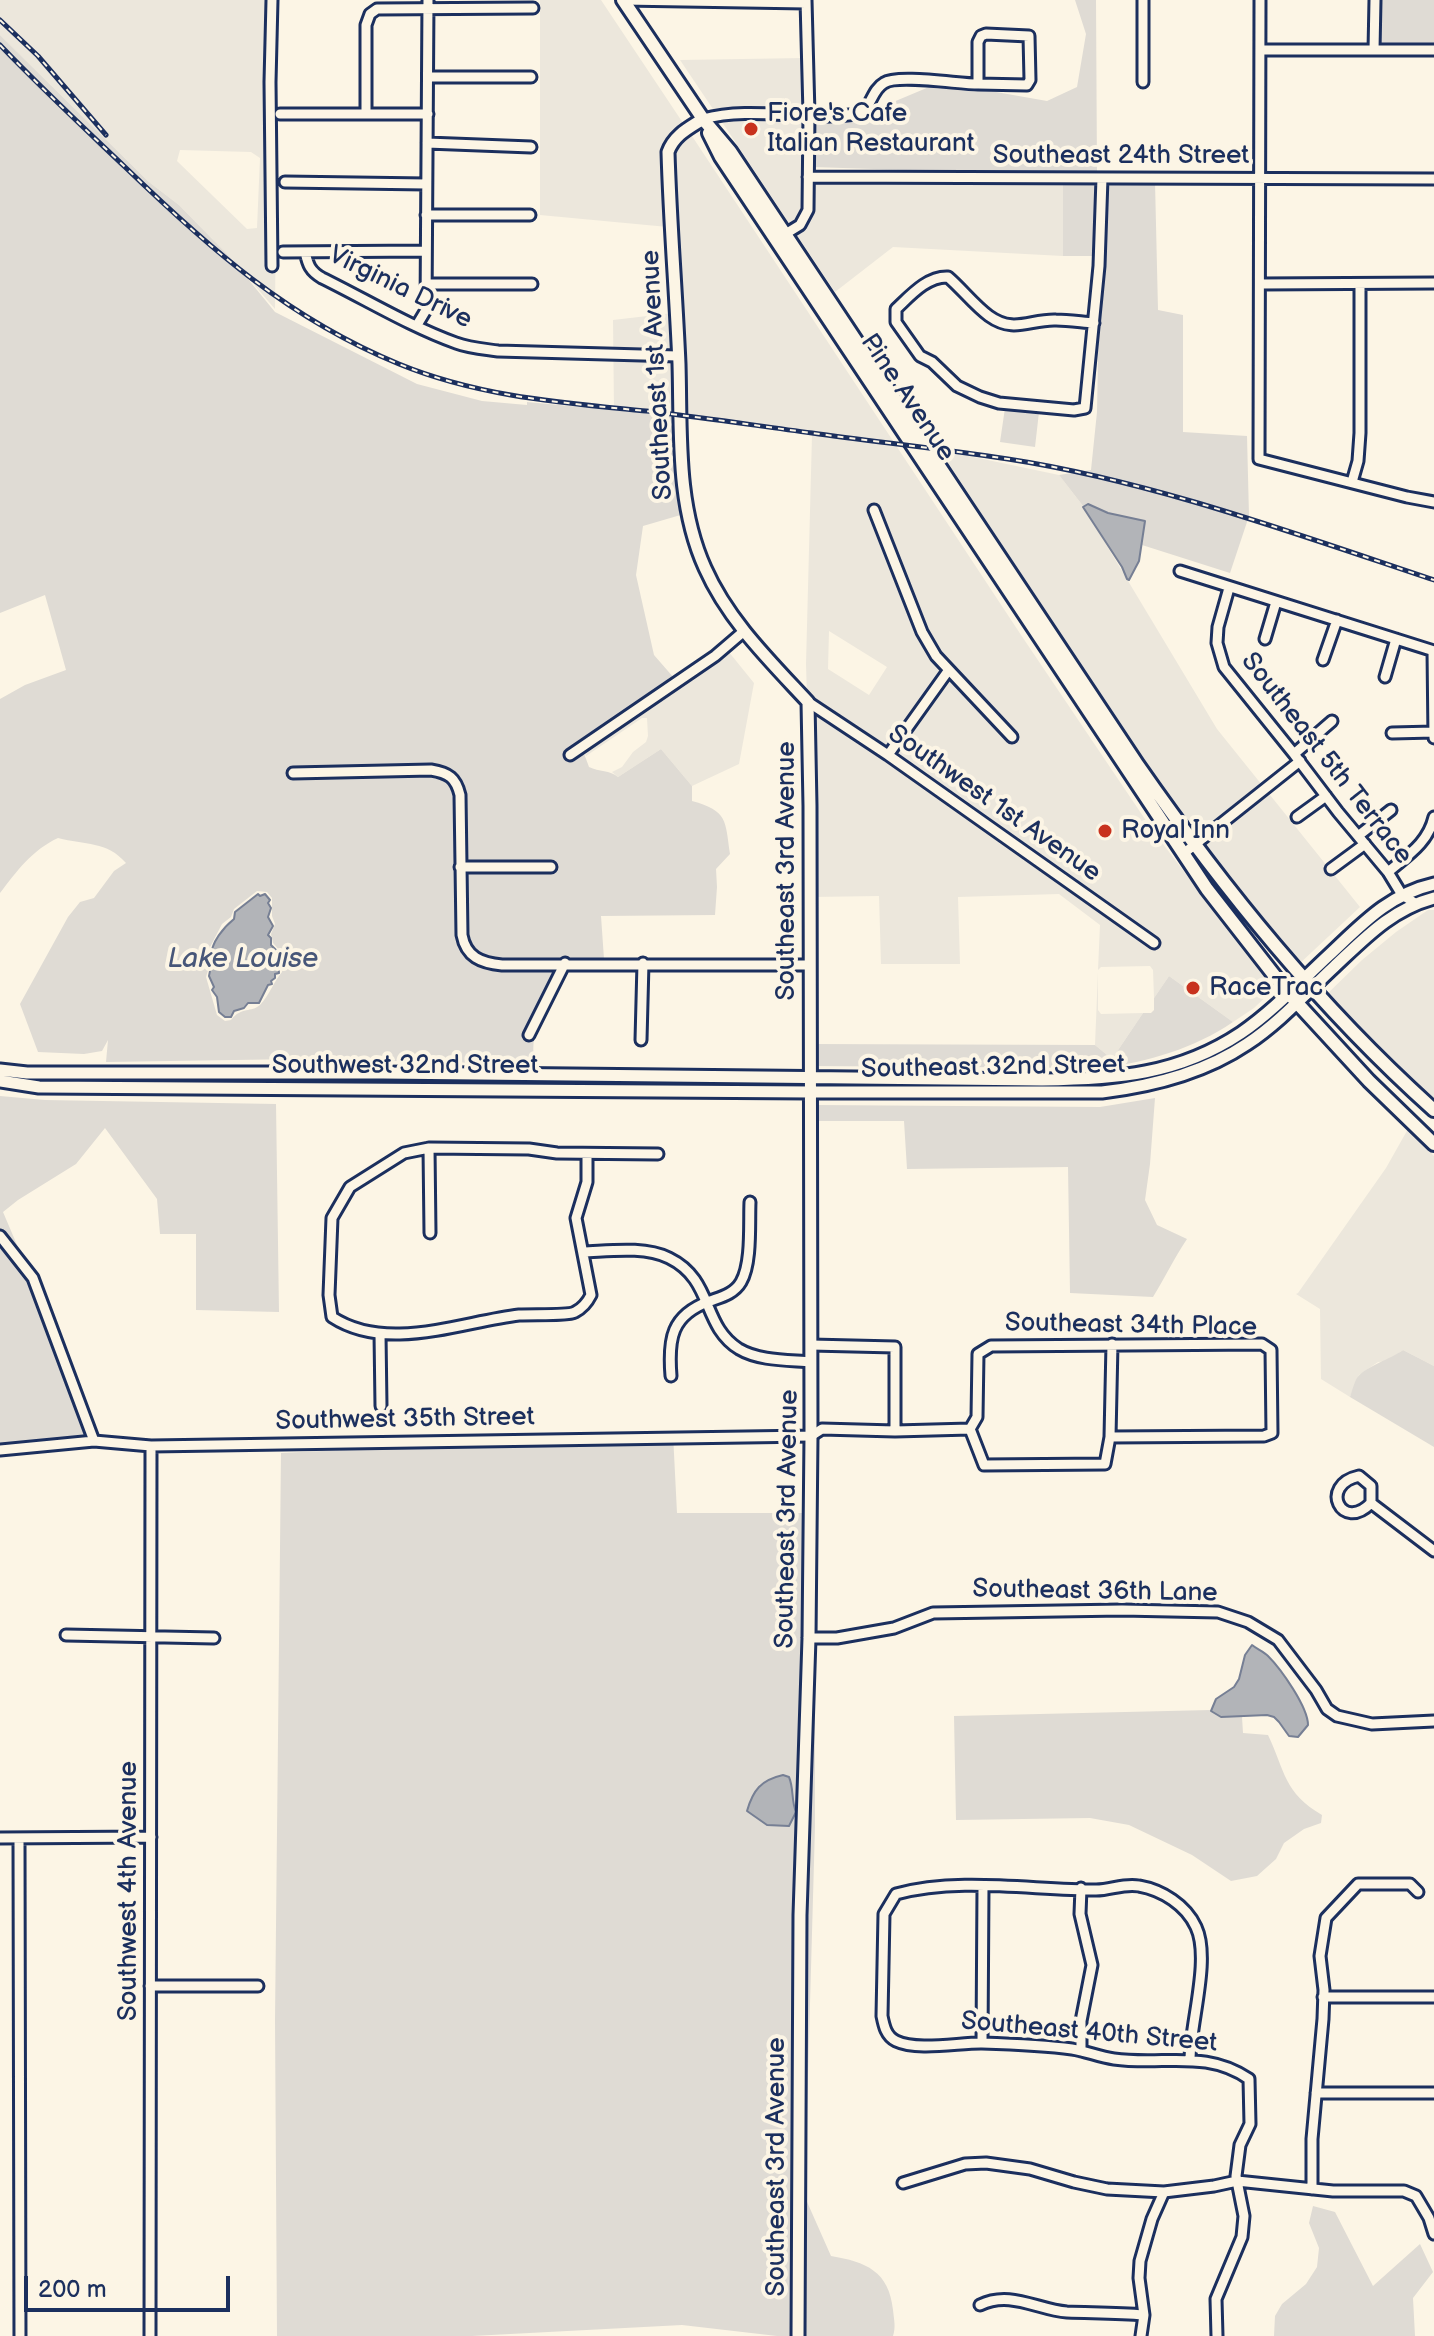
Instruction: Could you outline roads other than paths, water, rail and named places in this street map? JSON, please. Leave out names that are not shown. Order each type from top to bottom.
[{"type":"highway","name":"Pine Avenue","points":[[623,0],[703,119],[721,157],[780,237],[1084,694]]},
{"type":"highway","points":[[1084,694],[1225,886],[1307,983],[1434,1110]]},
{"type":"highway","points":[[1084,694],[1183,854],[1292,998],[1369,1081],[1434,1144]]},
{"type":"main road","name":"Southeast 1st Avenue","points":[[703,119],[679,135],[668,152],[683,485],[692,534],[714,587],[743,632],[808,702]]},
{"type":"main road","name":"Southeast 3rd Avenue","points":[[798,2336],[800,1915],[809,1638],[811,1436],[808,702]]},
{"type":"main road","points":[[1292,998],[1377,911],[1402,895],[1434,884]]},
{"type":"main road","points":[[1307,983],[1386,919],[1415,903],[1434,898]]},
{"type":"main road","name":"Southeast 32nd Street","points":[[810,1078],[1042,1080],[1131,1076],[1180,1064],[1209,1052],[1292,998]]},
{"type":"main road","name":"Southeast 32nd Street","points":[[811,1092],[1102,1092],[1140,1087],[1198,1069],[1247,1044],[1292,998]]},
{"type":"main road","name":"Southwest 32nd Street","points":[[0,1070],[27,1073],[810,1078]]},
{"type":"main road","name":"Southwest 32nd Street","points":[[0,1081],[39,1087],[811,1092]]},
{"type":"street","points":[[272,0],[272,266]]},
{"type":"street","points":[[623,0],[806,1],[808,210],[805,219],[780,237]]},
{"type":"street","points":[[1143,0],[1143,82]]},
{"type":"street","points":[[1260,0],[1259,459],[1434,502]]},
{"type":"street","points":[[1374,50],[1375,0]]},
{"type":"street","points":[[417,325],[426,310],[427,284],[428,4]]},
{"type":"street","points":[[366,113],[366,25],[370,14],[377,9],[428,4],[533,8]]},
{"type":"street","points":[[703,119],[721,114],[862,113],[887,80],[978,84],[1027,85],[1029,36],[981,36],[978,42],[978,84]]},
{"type":"street","points":[[1260,50],[1434,50]]},
{"type":"street","points":[[429,77],[531,77]]},
{"type":"street","points":[[280,114],[428,114]]},
{"type":"street","points":[[427,143],[531,147]]},
{"type":"street","name":"Southeast 24th Street","points":[[808,177],[1434,179]]},
{"type":"street","points":[[1094,323],[1055,319],[1027,326],[1009,326],[990,317],[948,277],[928,282],[896,309],[896,322],[902,334],[920,356],[932,362],[957,386],[999,403],[1074,410],[1085,408],[1094,323],[1099,266],[1102,178]]},
{"type":"street","points":[[285,182],[426,184]]},
{"type":"street","points":[[426,215],[530,215]]},
{"type":"street","points":[[283,252],[425,251]]},
{"type":"street","name":"Virginia Drive","points":[[305,252],[313,273],[455,343],[498,351],[678,356]]},
{"type":"street","points":[[1261,284],[1434,283]]},
{"type":"street","points":[[427,284],[532,284]]},
{"type":"street","points":[[1352,482],[1358,461],[1360,433],[1360,284]]},
{"type":"street","points":[[874,510],[922,632],[936,656],[1012,737]]},
{"type":"street","points":[[1180,571],[1434,651],[1434,738]]},
{"type":"street","name":"Southeast 5th Terrace","points":[[1229,588],[1218,627],[1217,643],[1224,667],[1388,872],[1402,895],[1415,903]]},
{"type":"street","points":[[1265,639],[1276,602]]},
{"type":"street","points":[[1323,660],[1337,620]]},
{"type":"street","points":[[570,755],[715,656],[743,632]]},
{"type":"street","points":[[1385,677],[1396,639]]},
{"type":"street","points":[[888,755],[948,671]]},
{"type":"street","name":"Southwest 1st Avenue","points":[[808,702],[1154,943]]},
{"type":"street","points":[[1183,854],[1297,758],[1332,721]]},
{"type":"street","points":[[1392,733],[1434,732]]},
{"type":"street","points":[[293,773],[431,770],[447,774],[456,783],[460,795],[462,935],[469,953],[482,962],[809,965]]},
{"type":"street","points":[[1297,817],[1326,796]]},
{"type":"street","points":[[1331,869],[1391,810]]},
{"type":"street","points":[[1388,872],[1431,837],[1434,817]]},
{"type":"street","points":[[460,867],[551,867]]},
{"type":"street","points":[[529,1035],[565,963]]},
{"type":"street","points":[[641,1040],[643,963]]},
{"type":"street","points":[[587,1154],[587,1182],[576,1218],[591,1295],[584,1307],[571,1314],[497,1317],[445,1330],[380,1334],[346,1326],[332,1317],[329,1295],[332,1218],[350,1187],[404,1153],[429,1148],[658,1154]]},
{"type":"street","points":[[429,1148],[430,1233]]},
{"type":"street","points":[[671,1376],[669,1349],[672,1333],[684,1316],[707,1302],[725,1297],[741,1283],[748,1261],[750,1202]]},
{"type":"street","points":[[0,1236],[33,1278],[94,1441]]},
{"type":"street","points":[[583,1252],[644,1251],[667,1257],[687,1269],[699,1283],[716,1328],[737,1348],[765,1357],[811,1362]]},
{"type":"street","points":[[380,1334],[381,1406]]},
{"type":"street","points":[[970,1429],[984,1465],[1105,1462],[1110,1437],[1112,1344]]},
{"type":"street","name":"Southeast 34th Place","points":[[970,1429],[977,1417],[978,1354],[991,1346],[1262,1344],[1271,1350],[1272,1433],[1264,1436],[1110,1437]]},
{"type":"street","points":[[811,1345],[895,1347],[895,1431]]},
{"type":"street","name":"Southwest 35th Street","points":[[0,1450],[94,1441],[151,1446],[811,1436],[822,1429],[970,1429]]},
{"type":"street","name":"Southwest 4th Avenue","points":[[150,2336],[151,1446]]},
{"type":"street","points":[[1348,1478],[1363,1478],[1371,1486],[1371,1503],[1357,1513],[1342,1510],[1338,1496],[1340,1484],[1348,1478]]},
{"type":"street","points":[[1371,1503],[1434,1551]]},
{"type":"street","name":"Southeast 36th Lane","points":[[809,1638],[837,1638],[894,1628],[933,1613],[1218,1612],[1248,1622],[1278,1640],[1327,1709],[1337,1716],[1372,1724],[1434,1721]]},
{"type":"street","points":[[66,1635],[214,1638]]},
{"type":"street","points":[[0,1838],[151,1837]]},
{"type":"street","points":[[19,1838],[20,2336]]},
{"type":"street","points":[[1312,2189],[1312,2139],[1323,1997],[1320,1956],[1326,1918],[1358,1884],[1410,1884],[1418,1892]]},
{"type":"street","points":[[982,2043],[983,1887],[1106,1889],[1137,1885],[1161,1892],[1184,1909],[1197,1929],[1202,1957],[1190,2060]]},
{"type":"street","name":"Southeast 40th Street","points":[[983,1887],[923,1887],[896,1894],[884,1914],[882,2016],[890,2038],[911,2045],[1010,2044],[1081,2051],[1113,2059],[1215,2062],[1233,2068],[1249,2079],[1250,2124],[1237,2158],[1237,2181]]},
{"type":"street","points":[[1081,1888],[1080,1914],[1092,1965],[1081,2021],[1081,2051]]},
{"type":"street","points":[[150,1986],[258,1986]]},
{"type":"street","points":[[1323,1997],[1434,1997]]},
{"type":"street","points":[[1316,2093],[1434,2093]]},
{"type":"street","points":[[903,2183],[965,2164],[986,2163],[1009,2164],[1107,2189],[1164,2192],[1237,2181],[1333,2191],[1404,2191],[1416,2196],[1434,2234]]},
{"type":"street","points":[[1217,2336],[1216,2299],[1242,2237],[1244,2216],[1237,2181]]},
{"type":"street","points":[[1141,2336],[1144,2315],[1140,2261],[1152,2219],[1164,2192]]},
{"type":"street","points":[[980,2305],[990,2300],[1004,2299],[1036,2303],[1065,2312],[1144,2315]]},
{"type":"water","points":[[1088,504],[1108,513],[1145,521],[1139,561],[1129,580],[1083,507]]},
{"type":"water","name":"Lake Louise","points":[[258,894],[265,894],[270,900],[268,917],[273,926],[268,935],[277,951],[279,973],[275,974],[259,1003],[248,1003],[234,1011],[231,1017],[225,1017],[219,1012],[209,976],[213,946],[234,919],[235,912]]},
{"type":"water","points":[[1252,1645],[1273,1662],[1299,1699],[1308,1725],[1298,1737],[1289,1736],[1274,1717],[1221,1717],[1211,1711],[1216,1699],[1234,1687],[1239,1679],[1245,1655]]},
{"type":"water","points":[[783,1775],[789,1777],[796,1812],[789,1826],[767,1825],[747,1811],[759,1787]]},
{"type":"railway","points":[[0,20],[38,56],[106,135]]},
{"type":"railway","points":[[0,45],[156,197],[252,279],[322,326],[399,364],[493,392],[959,452],[1062,469],[1223,510],[1434,580]]},
{"type":"place","name":"Fiore's Cafe Italian Restaurant","points":[[751,129]]},
{"type":"place","name":"Royal Inn","points":[[1105,831]]},
{"type":"place","name":"RaceTrac","points":[[1193,988]]}]
